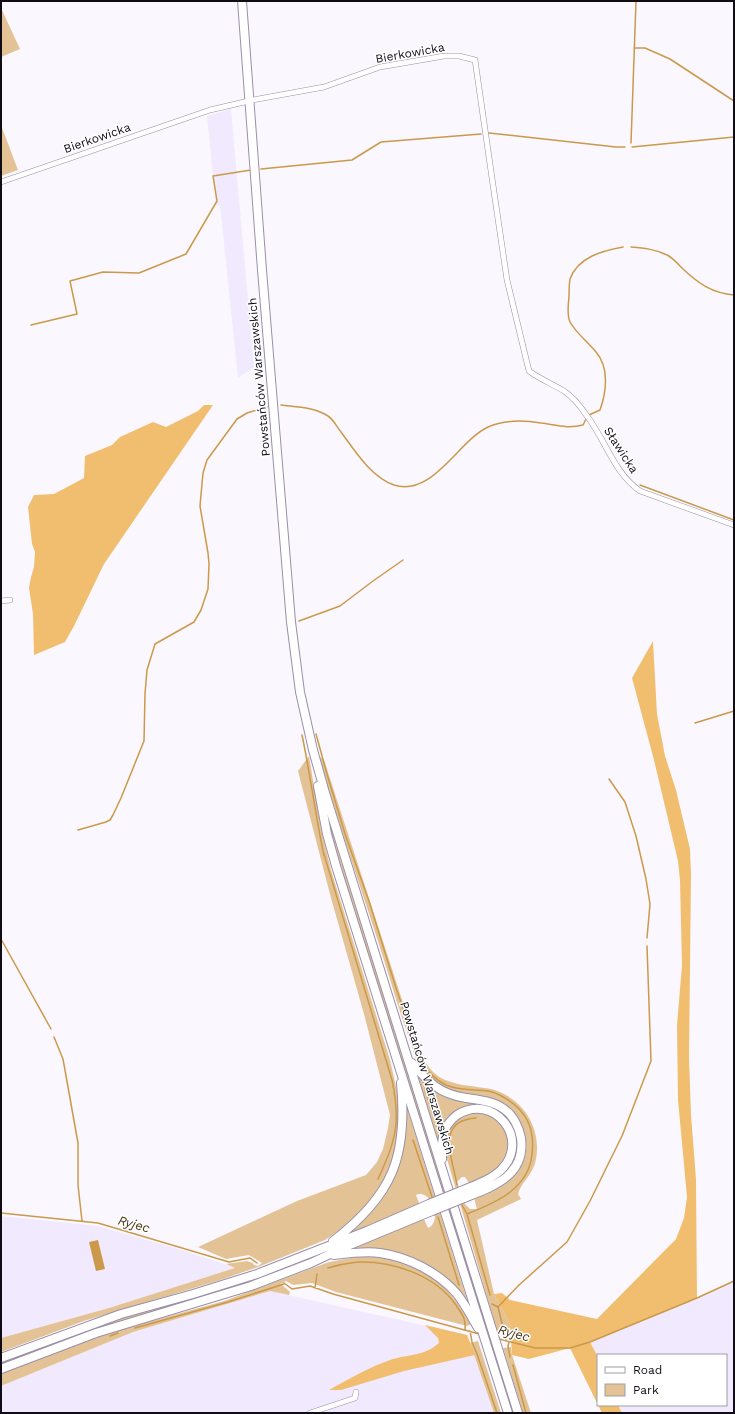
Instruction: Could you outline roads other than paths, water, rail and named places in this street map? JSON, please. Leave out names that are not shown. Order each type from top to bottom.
[{"type":"main road","name":"Powstańców Warszawskich","points":[[242,1],[291,622],[300,692],[313,750],[325,793],[518,1413]]},
{"type":"main road","name":"Powstańców Warszawskich","points":[[313,750],[327,834],[480,1329]]},
{"type":"main road","points":[[1,1369],[109,1329],[246,1288],[330,1255],[462,1195],[494,1186],[510,1174],[516,1165],[521,1147],[520,1132],[508,1112],[503,1108],[489,1102],[459,1097],[442,1092],[426,1080],[409,1059]]},
{"type":"main road","points":[[327,1246],[355,1224],[366,1213],[381,1194],[392,1174],[400,1148],[403,1125],[400,1069]]},
{"type":"main road","points":[[441,1168],[444,1133],[454,1118],[464,1112],[480,1109],[495,1114],[505,1123],[511,1134],[512,1145],[510,1158],[501,1170],[462,1195]]},
{"type":"main road","points":[[1,1358],[121,1314],[251,1276],[327,1246],[431,1208]]},
{"type":"main road","points":[[330,1255],[353,1252],[381,1253],[404,1259],[421,1266],[445,1282],[456,1293],[480,1329],[485,1340],[508,1413]]},
{"type":"street","name":"Bierkowicka","points":[[1,182],[210,110],[250,100],[324,86],[380,67],[444,56],[470,58],[475,60],[507,280],[529,371]]},
{"type":"street","name":"Sławicka","points":[[529,371],[570,396],[588,416],[606,449],[625,478],[632,485],[640,491],[734,525]]},
{"type":"street","points":[[1,601],[10,600]]},
{"type":"street","points":[[310,1413],[355,1398],[356,1392]]},
{"type":"waterway","points":[[631,143],[636,1]]},
{"type":"waterway","points":[[634,48],[645,48],[670,59],[734,101]]},
{"type":"waterway","points":[[489,133],[625,147]]},
{"type":"waterway","points":[[261,169],[352,160],[381,142],[481,134]]},
{"type":"waterway","points":[[632,147],[734,137]]},
{"type":"waterway","points":[[31,325],[77,314],[70,281],[103,272],[139,273],[186,254],[217,201],[213,176],[251,170]]},
{"type":"waterway","points":[[589,415],[600,410],[604,396],[606,381],[605,373],[600,358],[593,348],[575,330],[570,322],[568,316],[570,279],[574,271],[585,260],[599,253],[623,247]]},
{"type":"waterway","points":[[631,247],[654,250],[667,255],[706,287],[712,290],[734,295]]},
{"type":"waterway","points":[[281,405],[311,409],[330,417],[364,463],[371,470],[378,476],[394,485],[408,487],[421,483],[433,476],[477,434],[488,427],[501,423],[521,421],[572,427],[583,425],[586,419]]},
{"type":"waterway","points":[[78,830],[110,820],[121,798],[144,741],[147,670],[155,644],[194,622],[201,610],[208,589],[208,553],[200,506],[203,473],[207,460],[237,419],[247,413],[267,407]]},
{"type":"waterway","points":[[640,485],[734,520]]},
{"type":"waterway","points":[[299,621],[340,606],[403,560]]},
{"type":"waterway","points":[[695,723],[734,711]]},
{"type":"waterway","points":[[316,734],[345,834],[369,901],[396,988],[422,1063],[432,1076],[446,1085],[462,1089],[490,1091],[505,1098],[519,1109],[524,1115],[531,1129],[533,1145],[532,1154],[525,1177],[509,1193],[489,1205],[467,1214]]},
{"type":"waterway","points":[[302,735],[323,851],[392,1080],[395,1095],[396,1120],[393,1142],[378,1179]]},
{"type":"waterway","points":[[609,779],[625,802],[636,836],[650,904],[647,938]]},
{"type":"waterway","points":[[1,939],[51,1029]]},
{"type":"waterway","points":[[506,1340],[498,1307],[519,1285],[567,1242],[590,1201],[622,1136],[651,1061],[647,946]]},
{"type":"waterway","points":[[54,1037],[63,1059],[78,1143],[78,1185],[82,1221]]},
{"type":"waterway","points":[[425,1089],[438,1128]]},
{"type":"waterway","points":[[457,1185],[450,1153],[450,1134],[455,1126],[463,1121],[476,1118]]},
{"type":"waterway","points":[[413,1140],[432,1197]]},
{"type":"waterway","points":[[462,1205],[467,1214],[490,1295]]},
{"type":"waterway","name":"Ryjec","points":[[1,1213],[98,1223],[229,1262],[250,1258],[257,1263]]},
{"type":"waterway","points":[[438,1217],[459,1285]]},
{"type":"waterway","points":[[328,1268],[354,1262],[371,1262],[399,1267],[412,1272],[437,1285],[447,1294],[463,1316],[465,1330]]},
{"type":"waterway","points":[[315,1288],[317,1274]]},
{"type":"waterway","name":"Ryjec","points":[[499,1339],[535,1348],[570,1348],[590,1342],[697,1298],[734,1281]]},
{"type":"waterway","name":"Ryjec","points":[[284,1283],[292,1289],[310,1286],[333,1294],[479,1334]]},
{"type":"waterway","points":[[135,1328],[228,1302],[284,1284]]},
{"type":"waterway","points":[[492,1304],[498,1307]]},
{"type":"waterway","points":[[470,1331],[472,1342],[497,1413]]},
{"type":"waterway","points":[[110,1336],[118,1333]]},
{"type":"waterway","points":[[509,1342],[508,1346],[510,1357]]},
{"type":"waterway","points":[[513,1365],[526,1413]]}]
